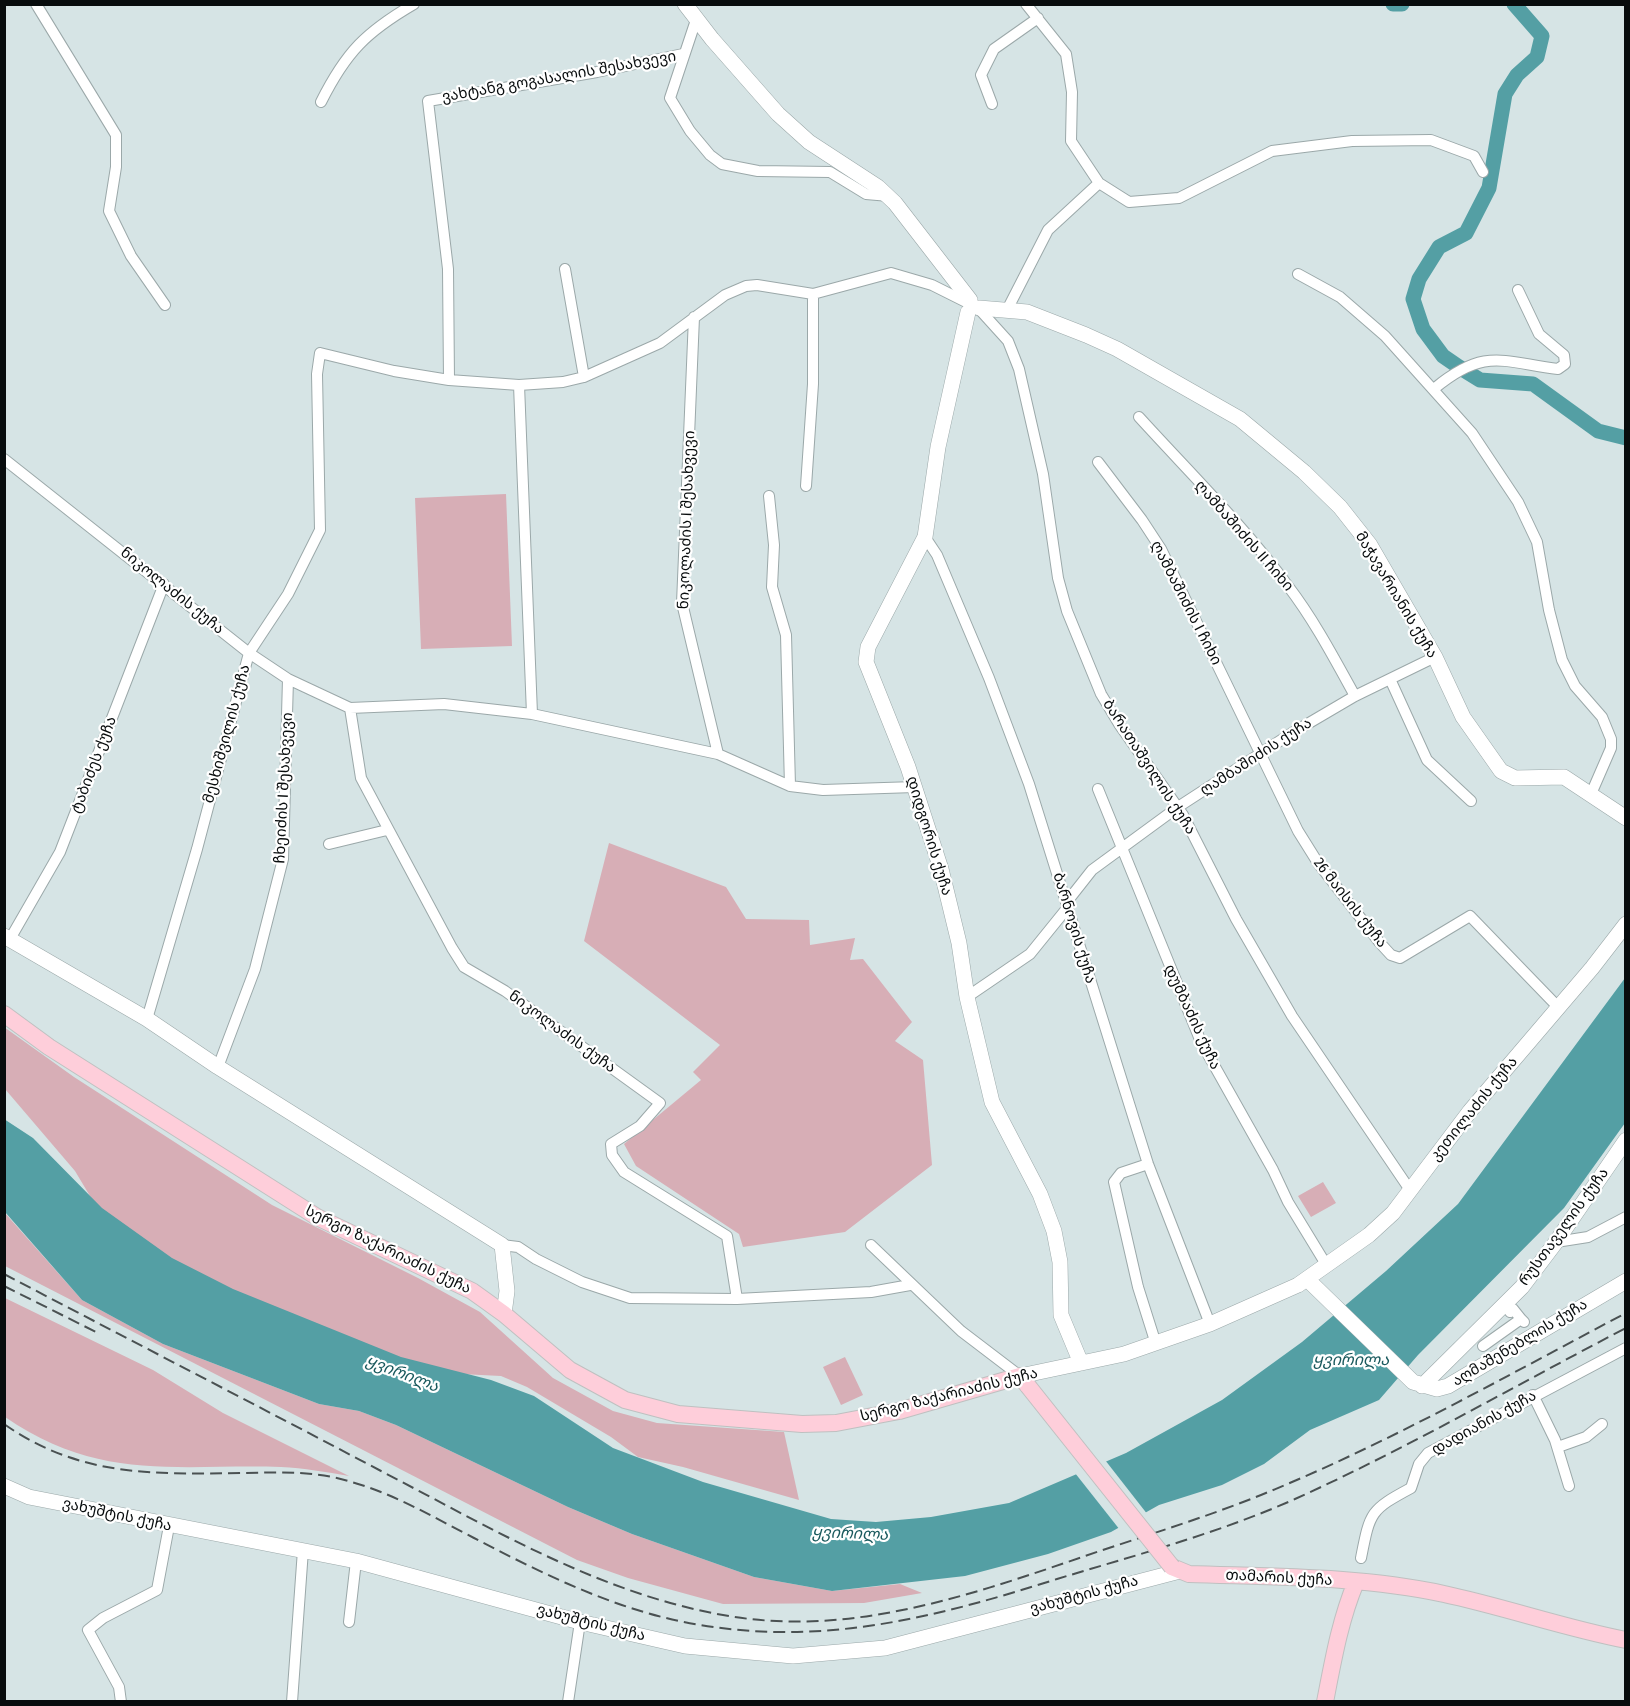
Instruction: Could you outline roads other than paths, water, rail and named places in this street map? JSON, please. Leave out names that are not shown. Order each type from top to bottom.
[{"type":"main road","name":"სერგო ზაქარიაძის ქუჩა","points":[[4,1014],[49,1047],[317,1217],[472,1291],[504,1314],[570,1370],[625,1400],[678,1414],[802,1424],[836,1423],[899,1411],[1024,1381]]},
{"type":"main road","points":[[1024,1381],[1176,1569]]},
{"type":"main road","name":"თამარის ქუჩა","points":[[1176,1569],[1356,1582],[1443,1594],[1586,1633],[1626,1640]]},
{"type":"main road","points":[[1325,1701],[1336,1646],[1347,1604],[1356,1582]]},
{"type":"street","points":[[36,4],[116,135],[116,167],[109,210],[131,255],[165,304]]},
{"type":"street","points":[[321,102],[332,81],[359,42],[414,4]]},
{"type":"street","points":[[685,4],[696,20],[778,114],[809,142],[889,196],[972,306]]},
{"type":"street","points":[[1026,4],[1066,54],[1071,92],[1071,141],[1099,183],[1129,202],[1179,198],[1272,151],[1352,141],[1431,140],[1474,156],[1483,172]]},
{"type":"street","points":[[992,104],[981,75],[994,50],[1038,18]]},
{"type":"street","name":"ვახტანგ გოგასალის შესახვევი","points":[[696,20],[670,95],[671,102],[686,124],[717,160],[731,167],[759,171],[830,172],[866,194],[889,196]]},
{"type":"street","name":"ვახტანგ გოგასალის შესახვევი","points":[[449,381],[448,269],[428,101],[597,72],[684,54]]},
{"type":"street","points":[[1007,310],[1048,230],[1099,183]]},
{"type":"street","points":[[565,269],[584,377]]},
{"type":"street","points":[[449,381],[519,385],[563,382],[584,377],[660,343],[725,295],[746,286],[813,294],[891,273],[932,285],[972,306]]},
{"type":"street","points":[[1298,274],[1340,297],[1385,336],[1435,388],[1472,433],[1505,480],[1537,542],[1549,610],[1562,660],[1575,686],[1602,717],[1611,739],[1611,748],[1590,794]]},
{"type":"street","points":[[1435,388],[1470,365],[1500,359],[1558,369],[1566,364],[1564,355],[1539,334],[1518,291]]},
{"type":"street","points":[[806,486],[813,384],[813,294]]},
{"type":"street","name":"მაჭავარიანის ქუჩა","points":[[972,306],[1027,312],[1117,349],[1240,419],[1304,472],[1340,507],[1370,545],[1435,657],[1463,717],[1501,771],[1515,778],[1564,777],[1626,818]]},
{"type":"street","name":"დიდგორის ქუჩა","points":[[972,306],[938,447],[926,537],[866,654],[874,685],[915,787],[941,869],[959,943],[967,997],[992,1102],[1040,1194],[1054,1231],[1060,1262],[1061,1315],[1081,1363]]},
{"type":"street","name":"ბარათაშვილის ქუჩა","points":[[972,306],[1008,341],[1019,369],[1043,474],[1058,578],[1074,628],[1105,700],[1178,807],[1236,919],[1292,1016],[1410,1190]]},
{"type":"street","name":"ნიკოლაძის I შესახვევი","points":[[694,317],[682,603],[718,754]]},
{"type":"street","name":"მესხიშვილის ქუჩა","points":[[147,1019],[197,849],[249,653],[288,594],[320,530],[317,374],[320,353],[394,371],[449,381]]},
{"type":"street","points":[[519,385],[532,714]]},
{"type":"street","name":"ღამბაშიძის II ჩიხი","points":[[1139,417],[1258,547],[1289,586],[1324,640],[1355,696]]},
{"type":"street","name":"ნიკოლაძის ქუჩა","points":[[4,459],[249,653],[288,679],[350,708],[444,704],[532,714],[718,754],[790,786],[823,790],[915,787]]},
{"type":"street","name":"ღამბაშიძის I ჩიხი","points":[[1098,462],[1161,549],[1261,752]]},
{"type":"street","points":[[769,496],[774,545],[772,587],[786,635],[790,786]]},
{"type":"street","name":"ბარნოვის ქუჩა","points":[[926,537],[937,555],[989,678],[1029,784],[1148,1164],[1210,1324]]},
{"type":"street","name":"ტაბიძეს ქუჩა","points":[[7,938],[60,852],[164,584]]},
{"type":"street","name":"ღამბაშიძის ქუჩა","points":[[967,997],[1030,954],[1092,870],[1122,845],[1261,752],[1355,696],[1435,657]]},
{"type":"street","name":"ჩხეიძის I შესახვევი","points":[[218,1067],[255,969],[283,859],[288,679]]},
{"type":"street","points":[[1390,679],[1427,760],[1471,801]]},
{"type":"street","name":"ნიკოლაძის ქუჩა","points":[[350,708],[362,778],[387,830],[465,967],[506,991],[660,1103],[640,1126],[611,1144],[612,1155],[624,1172],[728,1236],[737,1299]]},
{"type":"street","name":"26 მაისის ქუჩა","points":[[1261,752],[1305,845],[1391,954],[1400,957],[1470,916],[1559,1008]]},
{"type":"street","name":"დუმბაძის ქუჩა","points":[[1098,789],[1201,1042],[1274,1170],[1288,1202],[1328,1266]]},
{"type":"street","points":[[329,844],[387,830]]},
{"type":"street","name":"კეთილაძის ქუჩა","points":[[1308,1280],[1369,1235],[1393,1213],[1470,1111],[1559,1008],[1626,924]]},
{"type":"street","points":[[7,938],[147,1019],[218,1067],[502,1245],[518,1247],[536,1260],[582,1282],[630,1298],[737,1299],[871,1292],[910,1285]]},
{"type":"street","name":"რუსთაველის ქუჩა","points":[[1418,1384],[1506,1304],[1556,1242],[1626,1140]]},
{"type":"street","points":[[1148,1164],[1121,1173],[1114,1182],[1138,1287],[1156,1344]]},
{"type":"street","points":[[1556,1242],[1588,1237],[1626,1217]]},
{"type":"street","points":[[502,1245],[507,1291],[504,1314]]},
{"type":"street","points":[[871,1245],[910,1285],[980,1347],[1024,1381]]},
{"type":"street","points":[[1308,1280],[1418,1384]]},
{"type":"street","name":"სერგო ზაქარიაძის ქუჩა","points":[[1024,1381],[1081,1363],[1156,1344],[1210,1324],[1308,1280]]},
{"type":"street","name":"აღმაშენებლის ქუჩა","points":[[1418,1384],[1437,1389],[1448,1386],[1626,1281]]},
{"type":"street","points":[[1483,1346],[1523,1320],[1514,1309],[1510,1312],[1508,1309]]},
{"type":"street","points":[[1495,1322],[1505,1333]]},
{"type":"street","name":"დადიანის ქუჩა","points":[[1361,1558],[1371,1518],[1378,1506],[1412,1488],[1419,1464],[1428,1453],[1533,1395],[1626,1348]]},
{"type":"street","points":[[1533,1395],[1557,1447],[1569,1486]]},
{"type":"street","points":[[1557,1447],[1586,1437],[1602,1424]]},
{"type":"street","name":"ვახუშტის ქუჩა","points":[[4,1486],[29,1497],[356,1561],[580,1622],[685,1646],[794,1656],[885,1648],[1176,1569]]},
{"type":"street","points":[[121,1701],[119,1687],[88,1630],[103,1618],[157,1590],[168,1526]]},
{"type":"street","points":[[292,1701],[303,1550]]},
{"type":"street","points":[[349,1622],[356,1561]]},
{"type":"street","points":[[568,1701],[580,1622]]},
{"type":"water","name":"ყვირილა","points":[[1625,978],[1625,1123],[1564,1208],[1418,1355],[1379,1400],[1310,1430],[1264,1464],[1222,1485],[1159,1505],[1111,1532],[1048,1554],[965,1576],[832,1591],[754,1577],[632,1534],[568,1507],[396,1425],[359,1411],[319,1404],[163,1344],[82,1300],[5,1212],[4,1119],[33,1138],[102,1208],[172,1258],[233,1289],[401,1357],[491,1380],[534,1396],[613,1448],[703,1482],[831,1519],[876,1522],[931,1517],[1009,1503],[1126,1453],[1222,1400],[1302,1342],[1386,1271],[1458,1204]]},
{"type":"waterway","points":[[1393,4],[1402,4]]},
{"type":"waterway","points":[[1514,4],[1542,36],[1537,57],[1517,75],[1505,94],[1489,188],[1466,233],[1439,247],[1419,279],[1413,299],[1423,329],[1443,356],[1459,367],[1480,380],[1533,384],[1598,431],[1626,438]]},
{"type":"railway","points":[[4,1274],[547,1556],[589,1575],[677,1605],[723,1615],[769,1621],[816,1621],[861,1617],[952,1598],[1041,1571],[1218,1511],[1308,1475],[1400,1432],[1626,1313]]},
{"type":"railway","points":[[4,1286],[96,1332]]},
{"type":"railway","points":[[4,1424],[33,1442],[62,1455],[120,1469],[181,1473],[297,1473],[323,1475],[348,1481],[397,1499],[556,1578],[612,1602],[670,1619],[747,1631],[837,1630],[925,1616],[1012,1593],[1207,1533],[1266,1511],[1379,1459],[1626,1328]]}]
